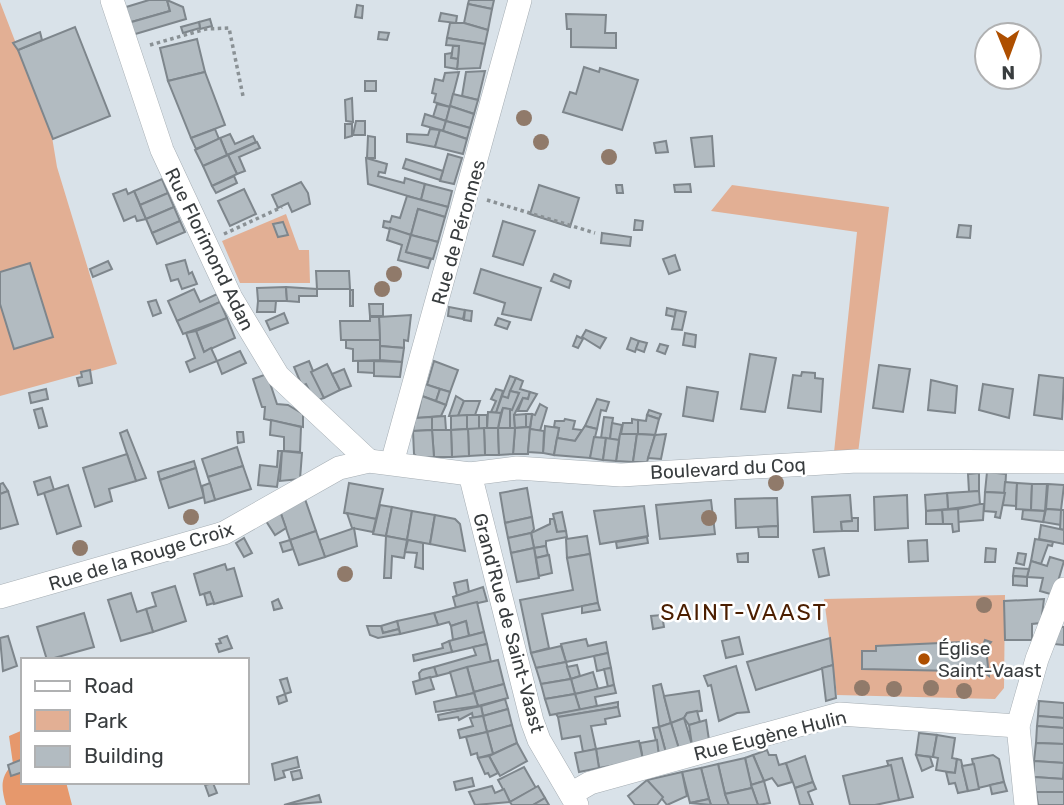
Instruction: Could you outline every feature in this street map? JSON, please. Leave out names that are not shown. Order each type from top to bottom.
[{"type":"street","name":"Rue Florimond Adan","points":[[112,0],[162,150],[231,298],[278,376],[369,461]]},
{"type":"street","name":"Rue de Péronnes","points":[[392,463],[469,194],[520,0]]},
{"type":"street","name":"Boulevard du Coq","points":[[392,463],[470,474],[517,468],[621,475],[893,460],[1064,462]]},
{"type":"street","name":"Rue de la Rouge Croix","points":[[0,597],[224,533],[339,468],[369,461],[392,463]]},
{"type":"street","name":"Grand'Rue de Saint-Vaast","points":[[470,474],[532,721],[539,740],[574,800]]},
{"type":"street","points":[[1026,805],[1018,726],[1037,659],[1064,589]]},
{"type":"street","name":"Rue Eugène Hulin","points":[[574,800],[590,783],[839,714],[1018,726]]},
{"type":"path","points":[[129,51],[224,26],[232,35],[243,96]]},
{"type":"path","points":[[469,194],[595,233]]},
{"type":"path","points":[[205,243],[282,207]]},
{"type":"green space","points":[[0,2],[52,137],[57,167],[117,364],[0,396]]},
{"type":"green space","points":[[732,185],[889,207],[857,461],[833,462],[857,232],[711,211]]},
{"type":"green space","points":[[286,214],[299,250],[309,250],[310,283],[240,283],[222,241]]},
{"type":"green space","points":[[1005,595],[1004,688],[995,699],[837,695],[824,599]]},
{"type":"shaded area","points":[[21,731],[21,784],[67,784],[72,805],[6,805],[3,783],[13,764],[9,736]]},
{"type":"building","points":[[149,0],[167,0],[170,11],[128,23],[123,8]]},
{"type":"building","points":[[167,0],[183,7],[186,19],[132,35],[128,23],[170,11]]},
{"type":"building","points":[[469,0],[494,0],[492,9],[468,4]]},
{"type":"building","points":[[468,4],[492,9],[488,30],[464,23]]},
{"type":"building","points":[[357,5],[363,6],[362,18],[355,17]]},
{"type":"building","points":[[441,13],[457,16],[456,23],[439,21]]},
{"type":"building","points":[[566,14],[606,15],[605,33],[616,33],[616,48],[571,47],[571,29],[567,29]]},
{"type":"building","points":[[210,19],[212,26],[200,29],[199,22]]},
{"type":"building","points":[[199,22],[200,28],[183,33],[181,27]]},
{"type":"building","points":[[450,23],[464,23],[488,30],[485,44],[447,38]]},
{"type":"building","points":[[75,27],[110,116],[53,139],[18,50]]},
{"type":"building","points":[[40,32],[42,40],[18,50],[13,43]]},
{"type":"building","points":[[379,32],[389,33],[387,40],[378,39]]},
{"type":"building","points":[[447,38],[485,44],[480,68],[457,69],[459,46],[446,45]]},
{"type":"building","points":[[197,39],[205,72],[168,81],[160,48]]},
{"type":"building","points":[[453,46],[459,46],[458,59],[451,58]]},
{"type":"building","points":[[452,53],[451,58],[458,59],[457,69],[445,67],[445,54]]},
{"type":"building","points":[[584,67],[599,72],[600,68],[638,80],[622,130],[563,112],[570,92],[576,94]]},
{"type":"building","points":[[485,71],[478,100],[462,96],[466,72]]},
{"type":"building","points":[[205,72],[225,125],[191,138],[168,81]]},
{"type":"building","points":[[459,72],[450,107],[434,102],[436,94],[432,93],[435,79],[443,81],[445,73]]},
{"type":"building","points":[[365,81],[376,81],[376,91],[365,91]]},
{"type":"building","points":[[453,94],[478,100],[474,114],[450,106]]},
{"type":"building","points":[[352,98],[353,122],[346,121],[345,100]]},
{"type":"building","points":[[437,104],[450,107],[446,121],[433,117]]},
{"type":"building","points":[[450,106],[474,114],[470,128],[446,121]]},
{"type":"building","points":[[425,114],[446,121],[443,131],[422,125]]},
{"type":"building","points":[[356,121],[365,121],[365,135],[353,135]]},
{"type":"building","points":[[446,121],[470,128],[467,139],[443,131]]},
{"type":"building","points":[[345,124],[352,124],[352,136],[345,138]]},
{"type":"building","points":[[215,129],[219,139],[196,149],[191,138]]},
{"type":"building","points":[[430,129],[440,130],[435,147],[407,142],[407,134],[428,135]]},
{"type":"building","points":[[440,130],[467,139],[463,154],[435,147]]},
{"type":"building","points":[[230,134],[235,144],[253,136],[256,142],[227,155],[220,138]]},
{"type":"building","points":[[368,136],[375,137],[375,158],[367,158]]},
{"type":"building","points":[[712,136],[714,166],[695,167],[691,138]]},
{"type":"building","points":[[220,138],[227,155],[203,166],[195,150]]},
{"type":"building","points":[[666,141],[668,152],[656,153],[654,143]]},
{"type":"building","points":[[257,142],[260,148],[239,157],[245,171],[237,174],[228,155]]},
{"type":"building","points":[[448,154],[462,158],[454,184],[440,181]]},
{"type":"building","points":[[228,155],[237,174],[212,186],[203,166]]},
{"type":"building","points":[[366,158],[387,164],[385,173],[379,172],[378,176],[404,183],[405,178],[425,184],[421,200],[368,184]]},
{"type":"building","points":[[406,159],[443,171],[440,180],[403,168]]},
{"type":"building","points":[[234,176],[237,183],[216,193],[212,186]]},
{"type":"building","points":[[162,179],[168,193],[140,205],[134,191]]},
{"type":"building","points":[[301,182],[308,193],[310,204],[292,212],[288,203],[278,208],[272,195]]},
{"type":"building","points":[[425,184],[452,191],[448,207],[421,200]]},
{"type":"building","points":[[690,184],[691,192],[675,192],[674,185]]},
{"type":"building","points":[[539,185],[579,198],[570,227],[530,214]]},
{"type":"building","points":[[616,185],[622,185],[623,193],[617,193]]},
{"type":"building","points":[[126,189],[128,194],[134,191],[146,219],[137,221],[135,216],[124,221],[113,194]]},
{"type":"building","points":[[244,189],[256,214],[230,226],[218,201]]},
{"type":"building","points":[[168,193],[174,207],[146,219],[140,205]]},
{"type":"building","points":[[407,196],[448,207],[445,217],[418,209],[411,235],[383,227],[384,221],[390,222],[392,216],[400,218]]},
{"type":"building","points":[[174,207],[180,221],[152,233],[146,219]]},
{"type":"building","points":[[418,209],[445,217],[438,242],[411,235]]},
{"type":"building","points":[[635,220],[643,221],[642,230],[634,230]]},
{"type":"building","points":[[180,221],[185,232],[157,244],[152,233]]},
{"type":"building","points":[[503,221],[535,231],[523,265],[493,256]]},
{"type":"building","points":[[283,222],[288,235],[278,237],[273,224]]},
{"type":"building","points":[[959,225],[971,226],[970,238],[957,237]]},
{"type":"building","points":[[390,228],[411,235],[406,252],[431,259],[428,268],[398,260],[402,245],[387,240]]},
{"type":"building","points":[[602,233],[631,237],[630,246],[601,243]]},
{"type":"building","points":[[411,235],[438,242],[433,259],[406,252]]},
{"type":"building","points":[[675,255],[680,270],[669,274],[663,259]]},
{"type":"building","points":[[185,260],[189,274],[192,272],[197,284],[182,289],[178,279],[171,281],[166,265]]},
{"type":"building","points":[[108,261],[112,269],[93,277],[90,269]]},
{"type":"building","points":[[30,263],[53,337],[14,349],[0,304],[0,272]]},
{"type":"building","points":[[481,269],[541,288],[531,320],[502,314],[505,303],[474,293]]},
{"type":"building","points":[[316,271],[349,271],[350,289],[317,289]]},
{"type":"building","points":[[554,274],[571,281],[569,288],[551,281]]},
{"type":"building","points":[[286,287],[287,301],[258,301],[257,288]]},
{"type":"building","points":[[286,287],[317,289],[317,296],[299,296],[299,302],[287,301]]},
{"type":"building","points":[[194,289],[200,302],[217,294],[220,302],[177,321],[168,301]]},
{"type":"building","points":[[350,290],[353,290],[353,306],[350,306]]},
{"type":"building","points":[[156,300],[161,313],[153,316],[148,302]]},
{"type":"building","points":[[258,301],[276,301],[275,312],[257,312]]},
{"type":"building","points":[[220,302],[227,318],[183,334],[177,321]]},
{"type":"building","points":[[369,304],[383,304],[383,316],[370,316]]},
{"type":"building","points":[[449,307],[465,310],[463,319],[448,316]]},
{"type":"building","points":[[667,308],[676,310],[675,317],[666,315]]},
{"type":"building","points":[[465,310],[472,311],[471,321],[464,320]]},
{"type":"building","points":[[676,310],[686,312],[682,330],[672,329]]},
{"type":"building","points":[[284,313],[288,323],[270,330],[266,321]]},
{"type":"building","points":[[411,315],[408,341],[404,340],[404,348],[380,346],[379,317]]},
{"type":"building","points":[[370,317],[379,317],[380,340],[341,340],[340,321],[370,321]]},
{"type":"building","points":[[227,318],[235,338],[204,352],[196,331]]},
{"type":"building","points":[[498,318],[510,322],[507,329],[495,325]]},
{"type":"building","points":[[586,330],[606,338],[600,348],[582,337]]},
{"type":"building","points":[[196,331],[204,352],[211,348],[217,361],[190,372],[186,362],[195,358],[186,333]]},
{"type":"building","points":[[685,333],[696,335],[695,347],[683,345]]},
{"type":"building","points":[[577,336],[583,339],[578,348],[573,346]]},
{"type":"building","points":[[631,338],[639,341],[635,352],[627,349]]},
{"type":"building","points":[[346,340],[380,340],[380,360],[353,361],[353,349],[346,348]]},
{"type":"building","points":[[639,341],[647,343],[644,352],[636,349]]},
{"type":"building","points":[[660,344],[668,346],[665,354],[657,351]]},
{"type":"building","points":[[380,346],[404,348],[402,362],[380,360]]},
{"type":"building","points":[[240,351],[246,363],[222,374],[217,361]]},
{"type":"building","points":[[750,354],[776,358],[765,412],[741,409]]},
{"type":"building","points":[[309,361],[324,398],[315,401],[306,384],[302,386],[294,367]]},
{"type":"building","points":[[358,361],[374,361],[374,373],[358,372]]},
{"type":"building","points":[[374,361],[402,362],[400,377],[374,376]]},
{"type":"building","points":[[434,361],[458,370],[450,392],[427,385]]},
{"type":"building","points":[[327,364],[340,390],[324,398],[311,372]]},
{"type":"building","points":[[879,365],[910,369],[903,412],[873,408]]},
{"type":"building","points":[[344,369],[351,386],[340,390],[332,374]]},
{"type":"building","points":[[90,370],[92,383],[79,386],[77,378],[82,377],[81,372]]},
{"type":"building","points":[[802,372],[815,373],[815,378],[823,379],[821,412],[788,408],[793,375],[801,376]]},
{"type":"building","points":[[267,374],[277,404],[288,405],[303,414],[303,427],[264,419],[265,407],[262,407],[253,379]]},
{"type":"building","points":[[1039,375],[1064,378],[1062,419],[1034,415]]},
{"type":"building","points":[[510,376],[516,378],[508,398],[505,398],[502,396]]},
{"type":"building","points":[[516,378],[523,381],[520,389],[530,392],[528,399],[523,398],[514,415],[515,428],[510,428],[510,409],[519,393],[510,391]]},
{"type":"building","points":[[931,380],[957,386],[955,413],[928,410]]},
{"type":"building","points":[[425,384],[440,389],[436,401],[422,396]]},
{"type":"building","points":[[983,384],[1013,389],[1009,418],[979,410]]},
{"type":"building","points":[[687,387],[718,392],[713,421],[683,416]]},
{"type":"building","points":[[46,389],[48,399],[31,403],[29,393]]},
{"type":"building","points":[[440,389],[450,392],[446,405],[436,401]]},
{"type":"building","points":[[496,389],[503,391],[496,413],[491,412],[496,401],[491,399]]},
{"type":"building","points":[[510,391],[519,393],[512,410],[503,408],[501,413],[496,413],[502,396],[508,398]]},
{"type":"building","points":[[530,392],[537,394],[527,411],[518,411],[523,398],[528,399]]},
{"type":"building","points":[[422,396],[446,405],[441,416],[417,418]]},
{"type":"building","points":[[456,396],[464,401],[458,416],[449,416]]},
{"type":"building","points":[[597,399],[609,402],[606,411],[601,410],[597,429],[585,426]]},
{"type":"building","points":[[464,401],[480,401],[475,415],[458,416]]},
{"type":"building","points":[[540,404],[547,408],[540,431],[530,429],[532,414],[535,415]]},
{"type":"building","points":[[42,408],[47,426],[39,428],[34,410]]},
{"type":"building","points":[[503,408],[510,409],[510,428],[498,428]]},
{"type":"building","points":[[649,410],[661,414],[659,419],[647,415]]},
{"type":"building","points":[[488,412],[501,413],[498,428],[487,429]]},
{"type":"building","points":[[526,414],[526,427],[515,428],[514,415]]},
{"type":"building","points":[[526,414],[532,414],[530,427],[526,427]]},
{"type":"building","points":[[467,415],[479,415],[479,429],[467,429]]},
{"type":"building","points":[[467,415],[467,429],[451,430],[451,416]]},
{"type":"building","points":[[479,415],[487,415],[487,429],[479,429]]},
{"type":"building","points":[[647,415],[659,419],[655,435],[638,434],[638,420],[646,421]]},
{"type":"building","points":[[445,416],[446,430],[432,430],[432,417]]},
{"type":"building","points":[[432,417],[432,430],[413,431],[415,418]]},
{"type":"building","points":[[604,417],[613,418],[610,439],[601,438]]},
{"type":"building","points":[[632,419],[638,420],[638,434],[621,434],[623,423],[632,423]]},
{"type":"building","points":[[271,420],[301,427],[300,452],[284,451],[284,437],[270,435]]},
{"type":"building","points":[[555,421],[575,421],[573,429],[582,430],[575,441],[557,438],[559,428],[554,427]]},
{"type":"building","points":[[612,423],[622,425],[619,440],[610,439]]},
{"type":"building","points":[[545,426],[559,428],[554,455],[543,453]]},
{"type":"building","points":[[585,426],[597,429],[590,458],[554,455],[557,438],[575,441]]},
{"type":"building","points":[[530,427],[528,454],[513,454],[515,428]]},
{"type":"building","points":[[484,428],[498,428],[499,455],[485,455]]},
{"type":"building","points":[[484,428],[485,455],[469,456],[468,429]]},
{"type":"building","points":[[498,428],[515,428],[513,454],[499,455]]},
{"type":"building","points":[[468,429],[469,456],[452,457],[451,430]]},
{"type":"building","points":[[530,429],[544,431],[543,453],[528,452]]},
{"type":"building","points":[[127,430],[146,478],[136,481],[120,433]]},
{"type":"building","points":[[432,430],[451,430],[452,457],[434,457]]},
{"type":"building","points":[[432,430],[434,457],[419,458],[414,454],[413,431]]},
{"type":"building","points":[[237,432],[243,432],[244,442],[238,443]]},
{"type":"building","points":[[620,434],[637,434],[633,462],[616,461]]},
{"type":"building","points":[[637,434],[655,435],[647,462],[633,462]]},
{"type":"building","points":[[666,434],[661,459],[648,458],[655,435]]},
{"type":"building","points":[[594,437],[606,438],[603,460],[590,458]]},
{"type":"building","points":[[606,438],[619,440],[616,461],[603,460]]},
{"type":"building","points":[[237,447],[243,466],[208,477],[202,459]]},
{"type":"building","points":[[278,451],[282,451],[277,487],[258,485],[260,465],[277,467]]},
{"type":"building","points":[[282,451],[302,453],[300,479],[280,481]]},
{"type":"building","points":[[127,454],[136,481],[109,489],[112,501],[95,507],[83,468]]},
{"type":"building","points":[[194,461],[196,468],[160,480],[158,472]]},
{"type":"building","points":[[243,466],[251,489],[215,500],[208,477]]},
{"type":"building","points":[[196,468],[204,497],[169,508],[160,480]]},
{"type":"building","points":[[987,472],[1006,474],[1005,493],[985,492]]},
{"type":"building","points":[[979,473],[979,491],[969,492],[968,474]]},
{"type":"building","points":[[50,477],[54,490],[38,495],[34,482]]},
{"type":"building","points":[[1005,482],[1017,483],[1016,506],[1003,505]]},
{"type":"building","points":[[3,483],[8,491],[0,494],[0,484]]},
{"type":"building","points":[[210,483],[215,500],[205,503],[202,486]]},
{"type":"building","points":[[349,483],[383,489],[376,519],[344,513]]},
{"type":"building","points":[[1017,483],[1032,484],[1031,510],[1016,509]]},
{"type":"building","points":[[1032,484],[1047,484],[1045,511],[1031,510]]},
{"type":"building","points":[[1048,484],[1064,485],[1061,510],[1046,509]]},
{"type":"building","points":[[68,485],[81,526],[57,534],[44,493]]},
{"type":"building","points":[[527,488],[532,517],[505,523],[500,493]]},
{"type":"building","points":[[8,491],[18,524],[0,529],[0,494]]},
{"type":"building","points":[[979,491],[980,505],[948,509],[947,493]]},
{"type":"building","points":[[985,492],[1005,493],[1000,518],[995,517],[996,512],[984,511]]},
{"type":"building","points":[[947,493],[948,509],[926,511],[925,495]]},
{"type":"building","points":[[850,495],[852,521],[841,522],[842,531],[814,532],[812,497]]},
{"type":"building","points":[[907,495],[908,528],[875,530],[874,497]]},
{"type":"building","points":[[777,498],[778,526],[736,528],[735,499]]},
{"type":"building","points":[[305,499],[316,531],[290,540],[280,511]]},
{"type":"building","points":[[711,500],[715,534],[660,539],[656,505]]},
{"type":"building","points":[[984,504],[983,520],[958,522],[958,509]]},
{"type":"building","points":[[380,505],[392,507],[386,536],[373,534]]},
{"type":"building","points":[[644,506],[648,536],[600,544],[594,511]]},
{"type":"building","points":[[392,507],[412,511],[407,540],[386,536]]},
{"type":"building","points":[[958,509],[959,531],[953,532],[952,524],[943,524],[942,510]]},
{"type":"building","points":[[1046,509],[1061,510],[1061,525],[1043,522]]},
{"type":"building","points":[[942,510],[943,524],[926,524],[926,511]]},
{"type":"building","points":[[1023,510],[1045,511],[1043,522],[1022,519]]},
{"type":"building","points":[[1061,510],[1064,510],[1064,530],[1060,529]]},
{"type":"building","points":[[280,511],[286,528],[275,535],[266,521]]},
{"type":"building","points":[[412,511],[435,515],[430,544],[407,540]]},
{"type":"building","points":[[562,512],[566,531],[557,532],[553,514]]},
{"type":"building","points":[[347,513],[376,519],[373,532],[352,528]]},
{"type":"building","points":[[435,515],[455,519],[460,524],[465,551],[430,544]]},
{"type":"building","points":[[532,517],[534,529],[531,533],[508,538],[505,523]]},
{"type":"building","points":[[852,518],[858,518],[858,531],[842,531],[841,522],[852,521]]},
{"type":"building","points":[[550,519],[554,519],[557,532],[566,531],[567,537],[546,541],[546,546],[534,548],[531,533],[550,524]]},
{"type":"building","points":[[1041,525],[1064,530],[1064,544],[1039,539]]},
{"type":"building","points":[[778,526],[778,537],[759,537],[758,527]]},
{"type":"building","points":[[354,528],[357,546],[325,557],[319,540]]},
{"type":"building","points":[[316,531],[325,557],[299,565],[290,540]]},
{"type":"building","points":[[531,533],[534,548],[511,553],[508,538]]},
{"type":"building","points":[[386,536],[407,540],[404,558],[392,556],[391,578],[384,578]]},
{"type":"building","points":[[587,536],[590,554],[567,558],[566,539]]},
{"type":"building","points":[[647,537],[648,543],[617,548],[616,542]]},
{"type":"building","points":[[244,538],[252,553],[244,557],[236,543]]},
{"type":"building","points":[[1035,539],[1053,542],[1052,546],[1048,545],[1041,564],[1031,561]]},
{"type":"building","points":[[290,540],[293,549],[283,552],[280,543]]},
{"type":"building","points":[[408,540],[423,543],[423,569],[415,567],[417,553],[405,552]]},
{"type":"building","points":[[927,540],[928,561],[909,562],[908,541]]},
{"type":"building","points":[[546,546],[548,555],[536,558],[534,548]]},
{"type":"building","points":[[534,548],[539,578],[517,582],[511,553]]},
{"type":"building","points":[[824,548],[829,575],[819,577],[813,550]]},
{"type":"building","points":[[986,548],[996,549],[995,562],[985,562]]},
{"type":"building","points":[[748,553],[748,562],[738,562],[737,554]]},
{"type":"building","points":[[1018,553],[1026,554],[1024,565],[1016,563]]},
{"type":"building","points":[[590,554],[598,603],[542,614],[549,648],[531,653],[520,600],[573,590],[567,558]]},
{"type":"building","points":[[549,555],[552,573],[539,576],[536,558]]},
{"type":"building","points":[[1050,557],[1064,561],[1054,595],[1040,591],[1043,578],[1027,577],[1031,561],[1047,566]]},
{"type":"building","points":[[225,564],[227,570],[234,568],[242,596],[214,604],[210,592],[200,595],[194,574]]},
{"type":"building","points":[[1014,568],[1029,569],[1027,577],[1013,576]]},
{"type":"building","points":[[1013,576],[1027,577],[1027,586],[1013,585]]},
{"type":"building","points":[[467,580],[469,592],[457,596],[454,583]]},
{"type":"building","points":[[175,586],[186,621],[153,632],[146,609],[156,606],[152,593]]},
{"type":"building","points":[[483,587],[487,601],[456,608],[453,597]]},
{"type":"building","points":[[210,592],[214,603],[207,605],[204,594]]},
{"type":"building","points":[[131,593],[137,612],[146,609],[153,632],[121,641],[108,600]]},
{"type":"building","points":[[278,599],[282,608],[274,610],[272,602]]},
{"type":"building","points":[[1044,599],[1041,623],[1032,624],[1032,640],[1005,640],[1004,601]]},
{"type":"building","points":[[477,602],[484,632],[469,636],[466,621],[451,626],[449,622],[438,625],[434,613]]},
{"type":"building","points":[[598,603],[600,610],[582,613],[582,606]]},
{"type":"building","points":[[84,613],[94,647],[46,658],[37,627]]},
{"type":"building","points":[[434,613],[438,625],[400,634],[397,621]]},
{"type":"building","points":[[662,615],[664,627],[653,629],[651,616]]},
{"type":"building","points":[[397,621],[399,629],[383,633],[381,626]]},
{"type":"building","points":[[466,621],[469,636],[453,640],[451,626]]},
{"type":"building","points":[[367,626],[381,626],[383,633],[399,629],[400,634],[378,638],[370,635]]},
{"type":"building","points":[[1061,627],[1064,627],[1064,645],[1053,644]]},
{"type":"building","points":[[484,632],[487,644],[452,652],[449,641]]},
{"type":"building","points":[[8,636],[17,666],[3,671],[0,638]]},
{"type":"building","points":[[227,636],[232,648],[219,652],[216,644],[221,643],[219,639]]},
{"type":"building","points":[[739,637],[743,654],[726,658],[722,641]]},
{"type":"building","points":[[830,638],[833,665],[756,690],[747,662]]},
{"type":"building","points":[[586,639],[588,646],[606,642],[608,653],[566,662],[561,644]]},
{"type":"building","name":"Église Saint-Vaast","points":[[985,640],[991,642],[986,648],[989,676],[983,672],[959,676],[957,671],[862,669],[862,651],[876,651],[876,646],[962,642],[964,645],[983,645]]},
{"type":"building","points":[[449,641],[452,652],[414,661],[413,655],[443,648],[442,644]]},
{"type":"building","points":[[487,644],[491,662],[437,676],[434,667],[476,655],[473,647]]},
{"type":"building","points":[[561,646],[566,662],[536,668],[531,653]]},
{"type":"building","points":[[608,653],[611,668],[597,671],[594,656]]},
{"type":"building","points":[[498,660],[504,684],[474,692],[467,667]]},
{"type":"building","points":[[566,662],[571,679],[541,684],[536,668]]},
{"type":"building","points":[[577,665],[580,676],[571,679],[567,667]]},
{"type":"building","points":[[833,665],[836,698],[826,701],[822,668]]},
{"type":"building","points":[[736,666],[749,712],[737,713],[719,721],[711,685],[708,686],[704,676]]},
{"type":"building","points":[[434,667],[437,676],[420,680],[419,673],[422,670]]},
{"type":"building","points":[[467,667],[474,693],[457,697],[450,672]]},
{"type":"building","points":[[611,668],[614,685],[608,687],[604,669]]},
{"type":"building","points":[[593,672],[598,689],[575,694],[571,679]]},
{"type":"building","points":[[430,677],[434,689],[416,694],[413,682]]},
{"type":"building","points":[[287,678],[291,692],[285,694],[280,680]]},
{"type":"building","points":[[571,679],[575,694],[545,699],[541,684]]},
{"type":"building","points":[[504,684],[508,698],[478,706],[474,692]]},
{"type":"building","points":[[661,684],[671,723],[659,727],[653,686]]},
{"type":"building","points":[[614,685],[616,693],[595,697],[597,706],[580,710],[575,694]]},
{"type":"building","points":[[699,691],[702,711],[687,713],[684,718],[671,723],[664,696]]},
{"type":"building","points":[[474,693],[478,706],[436,712],[434,702]]},
{"type":"building","points":[[285,694],[287,701],[279,704],[277,697]]},
{"type":"building","points":[[575,694],[580,710],[550,715],[545,699]]},
{"type":"building","points":[[505,699],[508,709],[483,716],[481,706]]},
{"type":"building","points":[[1039,701],[1064,703],[1064,718],[1038,716]]},
{"type":"building","points":[[618,702],[618,707],[558,717],[556,714]]},
{"type":"building","points":[[481,706],[483,716],[473,718],[472,713],[459,720],[458,717],[439,720],[438,715]]},
{"type":"building","points":[[618,707],[620,716],[605,719],[606,724],[591,726],[596,749],[583,752],[580,736],[562,739],[558,717]]},
{"type":"building","points":[[508,709],[512,725],[487,732],[483,716]]},
{"type":"building","points":[[697,711],[700,722],[689,725],[684,718],[687,713]]},
{"type":"building","points":[[483,716],[487,732],[460,738],[458,730],[473,726],[470,718]]},
{"type":"building","points":[[1038,716],[1064,718],[1064,728],[1037,726]]},
{"type":"building","points":[[684,718],[692,745],[679,749],[671,723]]},
{"type":"building","points":[[706,720],[709,740],[692,745],[689,725]]},
{"type":"building","points":[[671,723],[679,749],[666,753],[659,727]]},
{"type":"building","points":[[512,725],[517,743],[493,754],[487,732]]},
{"type":"building","points":[[1037,726],[1064,728],[1064,744],[1036,743]]},
{"type":"building","points":[[659,727],[666,753],[659,754],[653,728]]},
{"type":"building","points":[[487,732],[493,754],[478,758],[477,753],[471,755],[466,737]]},
{"type":"building","points":[[919,733],[937,735],[933,757],[916,755]]},
{"type":"building","points":[[937,735],[955,738],[952,758],[957,759],[955,773],[936,770],[938,758],[933,757]]},
{"type":"building","points":[[657,740],[659,757],[643,760],[640,743]]},
{"type":"building","points":[[639,741],[643,760],[599,768],[596,749]]},
{"type":"building","points":[[517,743],[527,761],[500,776],[489,756]]},
{"type":"building","points":[[1036,743],[1064,744],[1064,763],[1034,761]]},
{"type":"building","points":[[596,749],[599,768],[579,772],[575,753]]},
{"type":"building","points":[[767,750],[769,755],[776,755],[779,765],[786,763],[792,782],[778,786],[772,778],[764,781],[753,755]]},
{"type":"building","points":[[753,755],[764,781],[751,785],[745,758]]},
{"type":"building","points":[[916,755],[930,757],[933,766],[922,771]]},
{"type":"building","points":[[993,755],[999,759],[1004,782],[978,788],[972,759]]},
{"type":"building","points":[[489,756],[498,773],[490,777],[488,773],[485,774],[478,758]]},
{"type":"building","points":[[805,756],[813,782],[795,788],[786,763]]},
{"type":"building","points":[[297,757],[299,767],[283,771],[285,777],[275,780],[272,764]]},
{"type":"building","points":[[745,758],[752,788],[725,794],[718,764]]},
{"type":"building","points":[[902,758],[913,797],[899,800],[887,761]]},
{"type":"building","points":[[957,759],[961,760],[968,791],[958,793],[955,783],[949,784],[946,772],[955,773]]},
{"type":"building","points":[[21,760],[21,773],[11,776],[8,765]]},
{"type":"building","points":[[1034,761],[1064,763],[1063,779],[1034,777]]},
{"type":"building","points":[[718,764],[729,805],[711,805],[709,799],[701,768]]},
{"type":"building","points":[[974,764],[979,789],[968,791],[962,766]]},
{"type":"building","points":[[891,765],[899,800],[875,805],[850,805],[843,776]]},
{"type":"building","points":[[524,767],[536,788],[510,802],[498,780]]},
{"type":"building","points":[[701,768],[709,799],[690,803],[682,772]]},
{"type":"building","points":[[300,770],[302,778],[293,780],[291,772]]},
{"type":"building","points":[[682,772],[687,796],[667,805],[647,780]]},
{"type":"building","points":[[1034,777],[1064,779],[1064,792],[1036,792]]},
{"type":"building","points":[[472,778],[474,786],[456,790],[454,782]]},
{"type":"building","points":[[647,780],[663,797],[657,805],[635,805],[628,796]]},
{"type":"building","points":[[764,781],[770,803],[758,805],[751,785]]},
{"type":"building","points":[[813,782],[816,789],[808,792],[813,805],[800,805],[795,788]]},
{"type":"building","points":[[1004,782],[1007,791],[992,794],[990,785]]},
{"type":"building","points":[[213,784],[217,793],[209,796],[205,785]]},
{"type":"building","points":[[492,786],[495,793],[504,789],[510,802],[475,805],[469,792]]},
{"type":"building","points":[[538,786],[545,798],[533,805],[512,805],[510,802]]},
{"type":"building","points":[[752,788],[758,805],[729,805],[725,794]]},
{"type":"building","points":[[1036,792],[1064,792],[1064,805],[1038,805]]},
{"type":"building","points":[[319,795],[321,802],[284,805]]},
{"type":"building","points":[[545,798],[549,805],[533,805]]},
{"type":"building","points":[[709,799],[711,805],[690,803]]},
{"type":"place","name":"Église Saint-Vaast","points":[[924,659]]},
{"type":"district","name":"SAINT-VAAST","points":[[744,612]]}]
